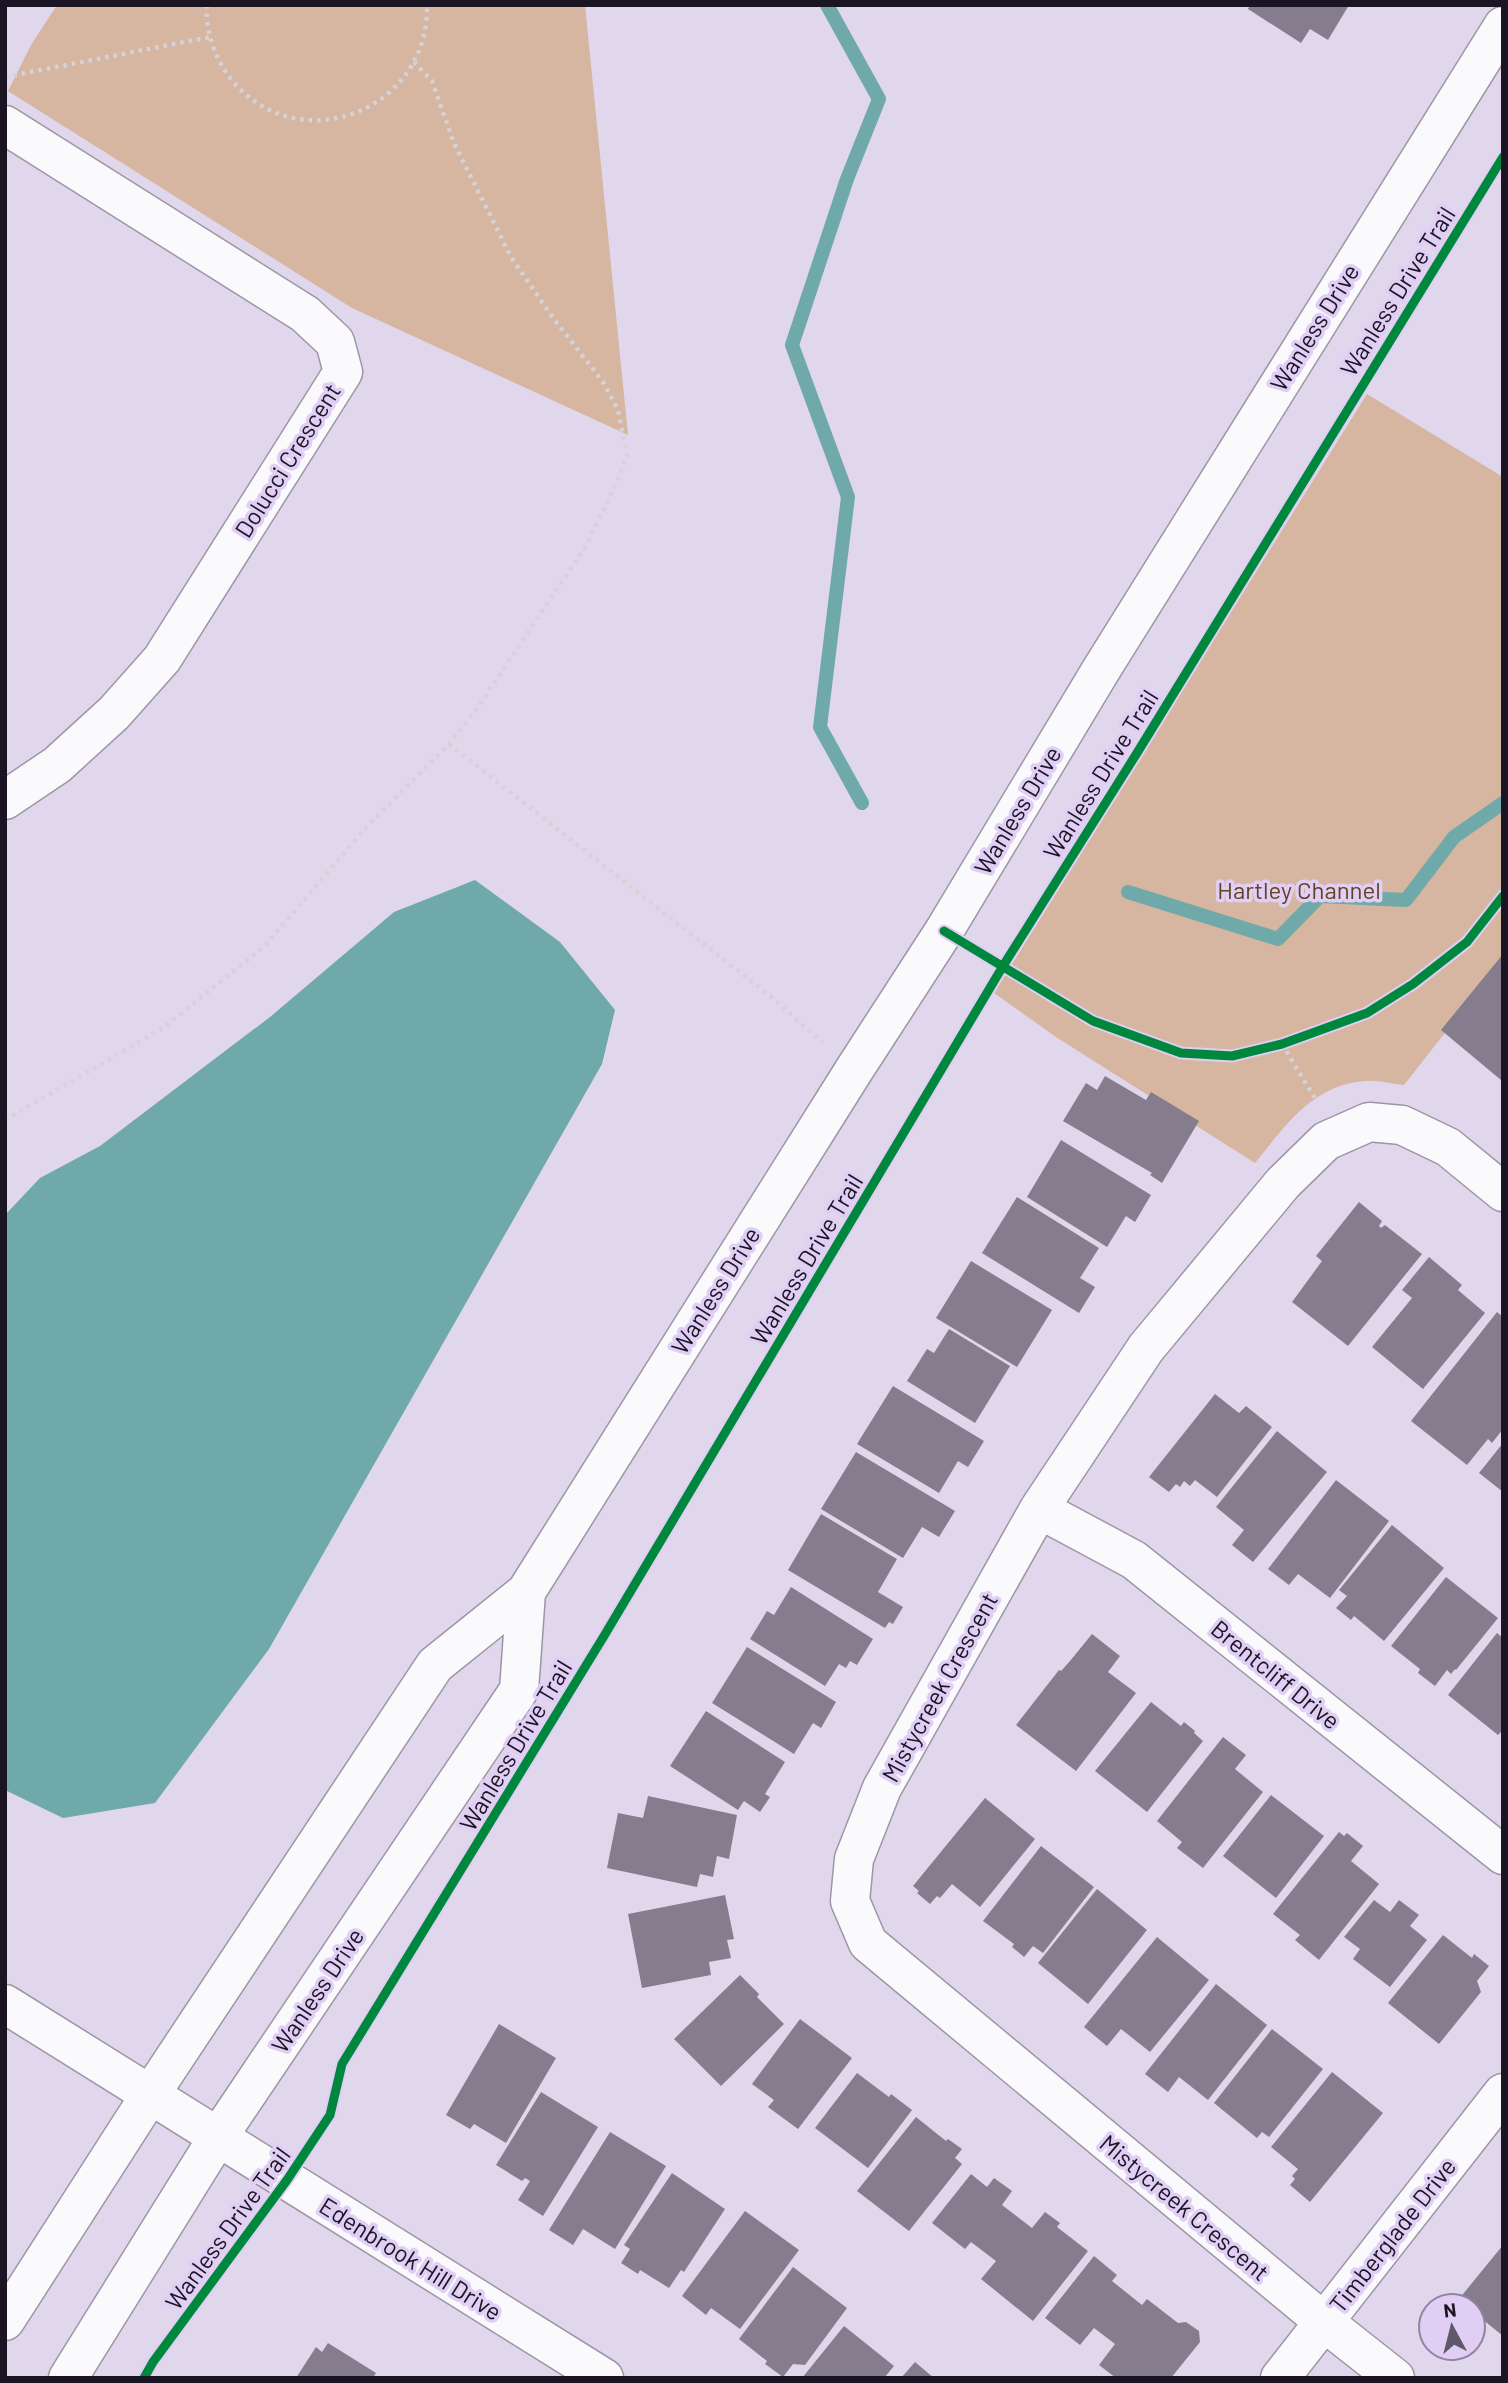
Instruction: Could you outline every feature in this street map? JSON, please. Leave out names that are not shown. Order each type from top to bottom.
[{"type":"street","name":"Wanless Drive","points":[[5,2321],[150,2095],[435,1665],[526,1592],[944,931],[1101,670],[1503,26]]},
{"type":"street","name":"Dolucci Crescent","points":[[5,125],[305,314],[335,342],[342,372],[162,659],[114,713],[57,765],[5,800]]},
{"type":"street","name":"Mistycreek Crescent","points":[[1395,2378],[867,1943],[850,1901],[855,1859],[882,1788],[1039,1509],[1146,1348],[1283,1183],[1326,1140],[1369,1122],[1402,1125],[1448,1147],[1503,1192]]},
{"type":"street","name":"Brentcliff Drive","points":[[1039,1509],[1134,1560],[1503,1855]]},
{"type":"street","name":"Wanless Drive","points":[[68,2378],[218,2137],[519,1690],[526,1592]]},
{"type":"street","points":[[5,2004],[150,2095]]},
{"type":"street","name":"Timberglade Drive","points":[[1280,2378],[1503,2092]]},
{"type":"street","name":"Edenbrook Hill Drive","points":[[150,2095],[604,2378]]},
{"type":"path","points":[[207,5],[210,37],[219,61],[233,82],[252,99],[274,113],[298,120],[324,121],[350,116],[373,106],[394,90],[410,71],[421,48],[427,5]]},
{"type":"path","points":[[5,77],[210,37]]},
{"type":"path","points":[[5,1120],[163,1028],[264,947],[369,825],[449,744],[476,710],[586,546],[618,479],[626,455],[618,410],[603,382],[553,318],[511,257],[454,143],[432,81],[414,62]]},
{"type":"path","points":[[449,744],[770,996],[854,1070]]},
{"type":"path","points":[[944,931],[1093,1021],[1181,1053],[1232,1056],[1282,1044],[1367,1013],[1413,984],[1467,942],[1503,896]]},
{"type":"path","points":[[995,978],[1010,954]]},
{"type":"path","points":[[1282,1044],[1337,1135]]},
{"type":"green space","points":[[57,5],[585,5],[628,435],[352,308],[8,91],[31,45]]},
{"type":"green space","name":"Hartley Channel","points":[[1367,394],[1503,477],[1503,959],[1404,1085],[1366,1081],[1331,1090],[1302,1109],[1255,1163],[1056,1037],[994,993]]},
{"type":"shaded area","points":[[475,880],[560,942],[615,1010],[602,1064],[269,1649],[155,1803],[63,1818],[5,1790],[5,1215],[40,1178],[100,1146],[270,1017],[394,912]]},
{"type":"building","points":[[1250,5],[1349,5],[1328,40],[1310,29],[1301,43],[1248,9]]},
{"type":"building","points":[[1503,954],[1503,1077],[1501,1080],[1441,1030]]},
{"type":"building","points":[[1105,1076],[1146,1100],[1151,1092],[1199,1121],[1162,1183],[1150,1175],[1152,1173],[1063,1121],[1086,1083],[1097,1090]]},
{"type":"building","points":[[1061,1140],[1151,1195],[1135,1222],[1126,1216],[1107,1247],[1027,1197]]},
{"type":"building","points":[[1017,1197],[1099,1248],[1080,1278],[1095,1287],[1079,1313],[982,1253]]},
{"type":"building","points":[[1359,1202],[1382,1221],[1379,1226],[1381,1228],[1385,1225],[1422,1254],[1348,1346],[1292,1302],[1322,1261],[1316,1256]]},
{"type":"building","points":[[1429,1257],[1462,1285],[1458,1290],[1485,1313],[1423,1389],[1372,1347],[1412,1298],[1402,1290]]},
{"type":"building","points":[[971,1261],[1052,1310],[1017,1367],[936,1318]]},
{"type":"building","points":[[1497,1312],[1503,1317],[1503,1429],[1492,1443],[1488,1439],[1467,1465],[1411,1421]]},
{"type":"building","points":[[949,1329],[1010,1366],[975,1423],[907,1381],[927,1349],[934,1353]]},
{"type":"building","points":[[893,1386],[984,1441],[968,1467],[958,1461],[939,1493],[857,1444]]},
{"type":"building","points":[[1215,1394],[1239,1413],[1246,1406],[1272,1427],[1217,1497],[1195,1480],[1190,1486],[1184,1481],[1180,1487],[1176,1484],[1169,1492],[1149,1477]]},
{"type":"building","points":[[1277,1431],[1327,1472],[1253,1562],[1232,1545],[1244,1530],[1216,1507]]},
{"type":"building","points":[[1503,1443],[1503,1492],[1479,1473]]},
{"type":"building","points":[[856,1452],[955,1511],[939,1537],[922,1527],[903,1558],[821,1509]]},
{"type":"building","points":[[1336,1480],[1389,1521],[1330,1598],[1298,1574],[1289,1585],[1268,1569]]},
{"type":"building","points":[[821,1514],[897,1559],[878,1592],[903,1607],[893,1624],[889,1622],[885,1628],[788,1570]]},
{"type":"building","points":[[1392,1525],[1444,1568],[1384,1641],[1354,1616],[1351,1620],[1336,1608],[1347,1596],[1339,1590]]},
{"type":"building","points":[[1446,1577],[1498,1618],[1456,1670],[1451,1674],[1447,1670],[1435,1686],[1418,1673],[1420,1669],[1391,1646]]},
{"type":"building","points":[[791,1587],[873,1639],[857,1665],[850,1661],[846,1668],[839,1664],[825,1686],[750,1639],[767,1611],[774,1615]]},
{"type":"building","points":[[1497,1633],[1503,1638],[1503,1730],[1498,1735],[1448,1695]]},
{"type":"building","points":[[1092,1634],[1120,1656],[1108,1672],[1136,1693],[1076,1771],[1016,1725],[1059,1670],[1061,1671]]},
{"type":"building","points":[[747,1647],[836,1702],[821,1728],[813,1723],[794,1754],[712,1703]]},
{"type":"building","points":[[1151,1702],[1181,1726],[1184,1722],[1203,1741],[1147,1812],[1095,1771]]},
{"type":"building","points":[[706,1711],[785,1762],[765,1794],[770,1797],[760,1812],[744,1801],[738,1810],[670,1766]]},
{"type":"building","points":[[1223,1737],[1246,1755],[1235,1769],[1263,1792],[1203,1868],[1177,1848],[1182,1842],[1157,1821]]},
{"type":"building","points":[[1271,1795],[1324,1836],[1276,1898],[1223,1856]]},
{"type":"building","points":[[648,1796],[737,1815],[729,1859],[717,1856],[713,1877],[700,1874],[697,1887],[607,1868],[618,1813],[643,1818]]},
{"type":"building","points":[[985,1798],[1035,1839],[980,1907],[952,1884],[940,1898],[937,1896],[930,1904],[913,1886]]},
{"type":"building","points":[[1339,1832],[1344,1836],[1347,1833],[1363,1846],[1351,1861],[1379,1884],[1319,1960],[1295,1940],[1300,1935],[1273,1914]]},
{"type":"building","points":[[1041,1846],[1094,1887],[1043,1953],[1033,1946],[1024,1957],[1012,1947],[1014,1944],[983,1921]]},
{"type":"building","points":[[1097,1889],[1147,1930],[1088,2004],[1038,1963]]},
{"type":"building","points":[[725,1895],[734,1939],[727,1940],[731,1958],[709,1962],[711,1975],[642,1988],[628,1914]]},
{"type":"building","points":[[1374,1900],[1390,1912],[1399,1900],[1419,1915],[1410,1926],[1427,1940],[1390,1987],[1353,1959],[1360,1949],[1344,1937]]},
{"type":"building","points":[[1443,1935],[1472,1958],[1474,1954],[1489,1966],[1477,1981],[1481,1992],[1439,2044],[1388,2003]]},
{"type":"building","points":[[1157,1937],[1209,1980],[1150,2052],[1121,2029],[1107,2046],[1084,2027]]},
{"type":"building","points":[[740,1975],[784,2024],[721,2086],[674,2039]]},
{"type":"building","points":[[1216,1984],[1267,2025],[1208,2100],[1179,2077],[1168,2092],[1145,2074]]},
{"type":"building","points":[[800,2019],[852,2058],[798,2129],[768,2107],[774,2100],[752,2084]]},
{"type":"building","points":[[499,2024],[556,2058],[506,2143],[474,2124],[470,2129],[446,2115]]},
{"type":"building","points":[[1272,2029],[1323,2069],[1269,2137],[1262,2132],[1257,2138],[1214,2103]]},
{"type":"building","points":[[1332,2072],[1383,2113],[1310,2202],[1290,2185],[1295,2179],[1292,2176],[1298,2169],[1271,2147]]},
{"type":"building","points":[[857,2073],[912,2110],[868,2168],[815,2128]]},
{"type":"building","points":[[541,2092],[598,2127],[543,2216],[518,2200],[530,2181],[525,2178],[522,2181],[496,2165]]},
{"type":"building","points":[[916,2117],[946,2141],[948,2139],[962,2149],[955,2158],[962,2164],[909,2231],[857,2191]]},
{"type":"building","points":[[610,2132],[666,2166],[615,2249],[583,2229],[573,2245],[549,2230]]},
{"type":"building","points":[[672,2173],[725,2209],[684,2272],[681,2270],[669,2288],[640,2270],[638,2274],[621,2263],[630,2249],[624,2245]]},
{"type":"building","points":[[971,2174],[987,2187],[994,2178],[1012,2191],[1002,2205],[1032,2228],[1045,2212],[1060,2223],[1057,2227],[1088,2251],[1033,2321],[981,2279],[996,2261],[971,2242],[965,2249],[932,2223]]},
{"type":"building","points":[[745,2211],[799,2250],[740,2329],[711,2308],[706,2315],[682,2296]]},
{"type":"building","points":[[1503,2245],[1503,2336],[1487,2323],[1487,2292],[1465,2292]]},
{"type":"building","points":[[1094,2256],[1117,2275],[1112,2281],[1142,2305],[1147,2299],[1178,2323],[1186,2322],[1199,2331],[1200,2342],[1171,2378],[1116,2378],[1099,2365],[1115,2344],[1094,2328],[1080,2345],[1045,2318]]},
{"type":"building","points":[[793,2267],[847,2308],[805,2365],[793,2364],[783,2377],[739,2339]]},
{"type":"building","points":[[844,2326],[894,2366],[884,2378],[802,2378]]},
{"type":"building","points":[[328,2343],[376,2373],[373,2378],[296,2378],[316,2347],[322,2352]]},
{"type":"building","points":[[915,2362],[934,2378],[901,2378]]},
{"type":"waterway","points":[[827,5],[879,99],[847,179],[792,345],[848,497],[820,727],[862,803]]},
{"type":"waterway","points":[[1128,892],[1278,939],[1320,896],[1406,900],[1454,837],[1503,803]]},
{"type":"cycle path","name":"Wanless Drive Trail","points":[[144,2378],[287,2180],[330,2115],[342,2064],[604,1636],[1003,966],[1503,157]]},
{"type":"cycle path","points":[[944,931],[1093,1021],[1181,1053],[1232,1056],[1282,1044],[1367,1013],[1413,984],[1467,942],[1503,896]]}]
